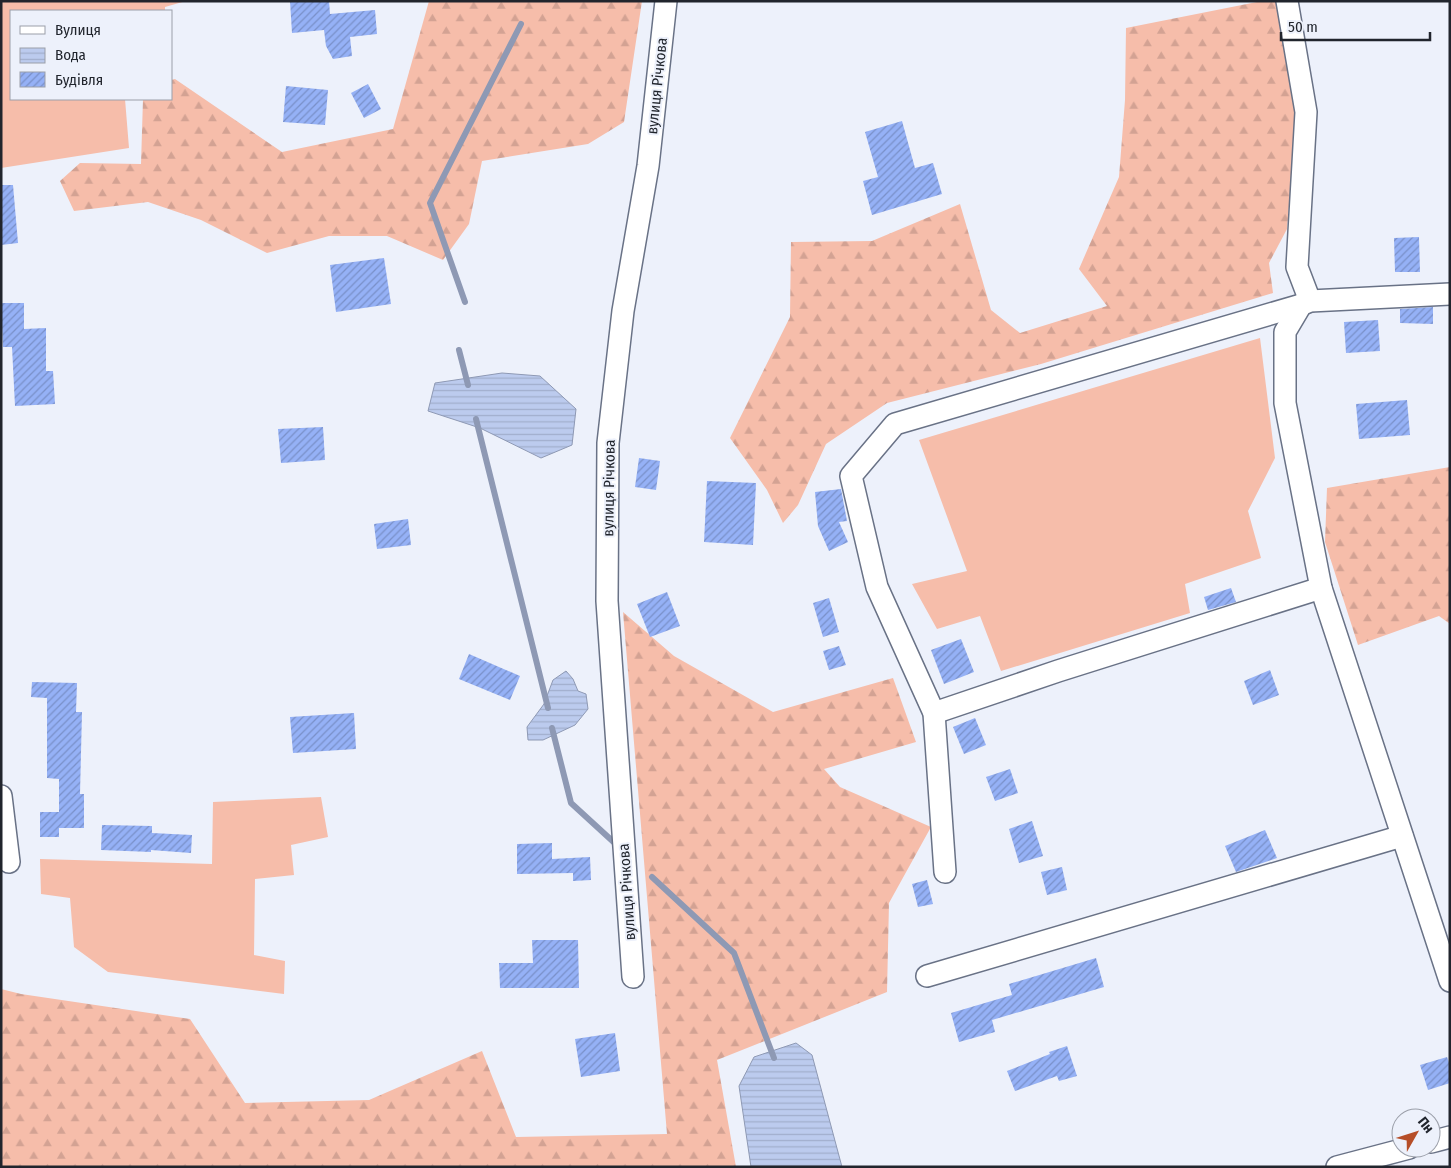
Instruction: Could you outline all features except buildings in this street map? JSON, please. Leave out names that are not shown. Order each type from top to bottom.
[{"type":"street","name":"вулиця Річкова","points":[[633,977],[607,601],[608,443],[623,311],[648,166],[666,1]]},
{"type":"street","points":[[1287,1],[1306,112],[1297,267],[1305,303],[1285,332],[1285,403],[1321,588],[1450,981]]},
{"type":"street","points":[[946,872],[934,713],[877,587],[851,476],[895,424],[1305,303],[1450,294]]},
{"type":"street","points":[[934,713],[1058,671],[1321,588]]},
{"type":"street","points":[[1,796],[9,862]]},
{"type":"street","points":[[927,976],[1402,836]]},
{"type":"street","points":[[1337,1167],[1391,1153]]},
{"type":"green space","points":[[1,1],[186,1],[165,7],[165,10],[10,10],[10,100],[125,100],[129,148],[1,168]]},
{"type":"green space","points":[[429,1],[642,1],[624,122],[588,144],[482,161],[469,224],[443,260],[387,236],[329,236],[267,253],[201,220],[148,202],[74,211],[60,181],[80,163],[141,164],[143,100],[172,100],[172,80],[175,79],[282,152],[393,129]]},
{"type":"green space","points":[[1262,1],[1279,1],[1300,81],[1287,229],[1269,263],[1273,293],[1041,364],[887,403],[826,444],[798,505],[783,523],[767,490],[730,438],[790,317],[791,242],[872,241],[960,204],[991,310],[1020,333],[1107,306],[1079,269],[1119,177],[1125,100],[1126,28]]},
{"type":"green space","points":[[1260,338],[1275,458],[1248,511],[1261,558],[1185,584],[1190,613],[1001,671],[980,616],[937,629],[912,584],[967,571],[919,440]]},
{"type":"green space","points":[[1450,467],[1450,624],[1439,616],[1358,645],[1325,542],[1327,488]]},
{"type":"green space","points":[[623,612],[674,656],[773,712],[893,678],[916,742],[824,769],[840,787],[931,827],[889,903],[887,992],[717,1060],[736,1167],[1,1167],[1,989],[21,994],[190,1019],[245,1103],[369,1100],[482,1051],[516,1137],[667,1134]]},
{"type":"green space","points":[[321,797],[328,837],[291,845],[294,875],[255,879],[254,955],[285,961],[284,994],[108,972],[74,947],[70,898],[41,894],[40,859],[212,864],[213,802]]},
{"type":"water","points":[[502,373],[540,376],[576,409],[572,445],[541,458],[480,428],[428,411],[435,383]]},
{"type":"water","points":[[566,671],[573,679],[578,691],[586,694],[588,709],[575,725],[543,740],[528,740],[527,727],[544,704],[553,680]]},
{"type":"water","points":[[796,1043],[812,1055],[842,1167],[751,1167],[739,1086],[754,1057]]},
{"type":"waterway","points":[[465,302],[430,203],[521,24]]},
{"type":"waterway","points":[[459,350],[468,385]]},
{"type":"waterway","points":[[476,419],[548,708]]},
{"type":"waterway","points":[[552,728],[571,803],[619,847]]},
{"type":"waterway","points":[[652,877],[734,953],[774,1058]]}]
